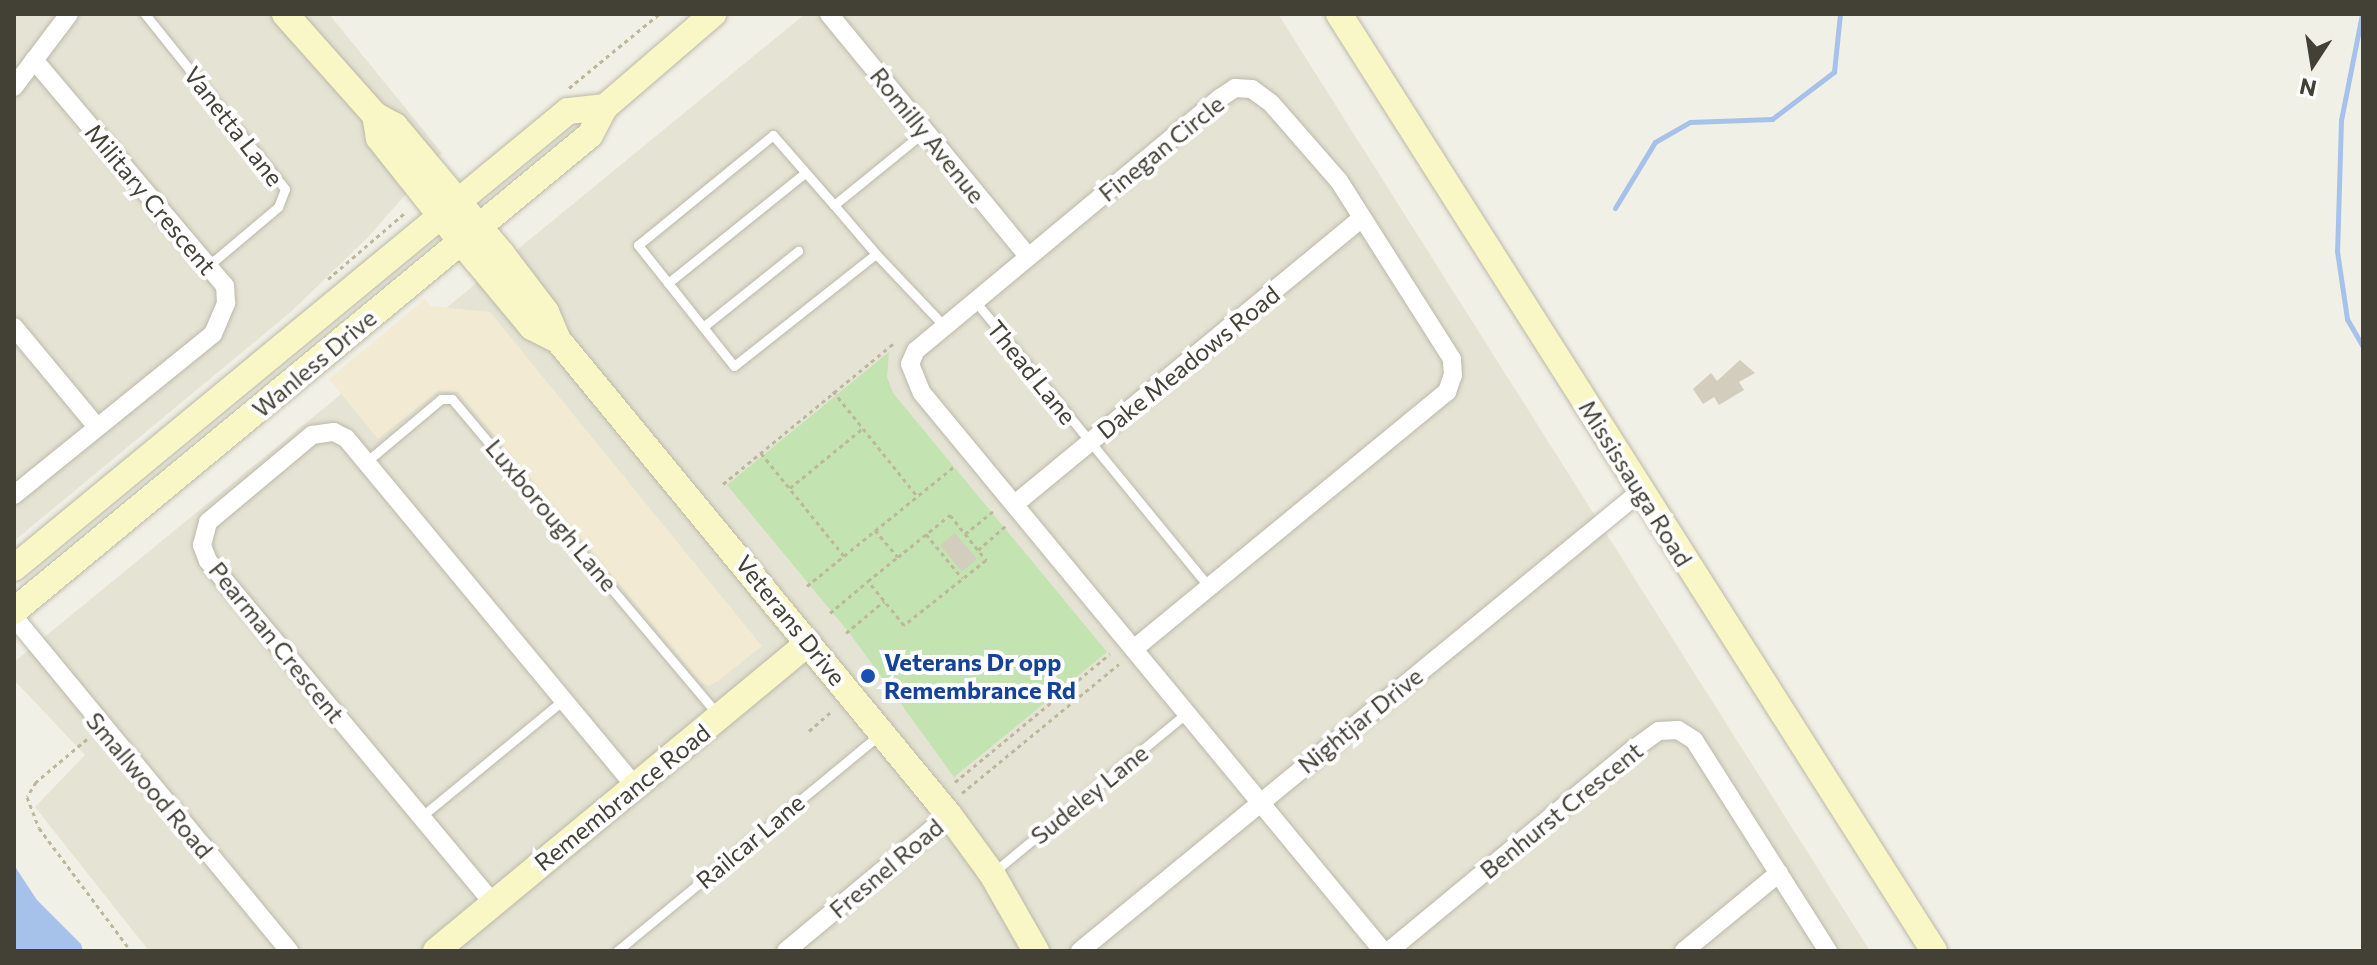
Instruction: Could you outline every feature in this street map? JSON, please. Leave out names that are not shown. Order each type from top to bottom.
[{"type":"main road","name":"Veterans Drive","points":[[285,14],[375,115],[395,126],[532,327],[558,340],[883,731],[956,804],[1036,951]]},
{"type":"main road","name":"Wanless Drive","points":[[14,611],[590,135],[605,107],[713,14]]},
{"type":"main road","name":"Mississauga Road","points":[[1339,14],[1934,951]]},
{"type":"main road","name":"Wanless Drive","points":[[14,568],[568,111],[605,107]]},
{"type":"main road","name":"Remembrance Road","points":[[436,951],[808,643]]},
{"type":"street","points":[[14,87],[69,14]]},
{"type":"street","name":"Romilly Avenue","points":[[829,14],[1028,256]]},
{"type":"street","name":"Military Crescent","points":[[14,495],[213,334],[226,303],[225,286],[34,60]]},
{"type":"street","name":"Finegan Circle","points":[[1135,648],[1447,392],[1452,359],[1339,181],[1271,103],[1252,89],[1235,88],[944,326],[916,350],[910,364],[913,379],[1260,802],[1386,951]]},
{"type":"street","name":"Dake Meadows Road","points":[[1015,504],[1361,219]]},
{"type":"street","points":[[14,327],[97,427]]},
{"type":"street","name":"Pearman Crescent","points":[[493,903],[208,561],[202,545],[208,522],[312,435],[334,432],[366,462],[635,786]]},
{"type":"street","name":"Nightjar Drive","points":[[1080,951],[1641,491]]},
{"type":"street","name":"Smallwood Road","points":[[14,617],[289,951]]},
{"type":"street","name":"Benhurst Crescent","points":[[1386,951],[1659,731],[1678,730],[1694,740],[1828,951]]},
{"type":"street","name":"Fresnel Road","points":[[786,951],[956,804]]},
{"type":"street","points":[[1684,951],[1779,873]]},
{"type":"lane","name":"Vanetta Lane","points":[[145,14],[285,189],[278,207],[208,266]]},
{"type":"lane","points":[[834,205],[925,131]]},
{"type":"lane","points":[[876,254],[734,366],[638,245],[773,135],[876,254],[944,326]]},
{"type":"lane","points":[[668,283],[805,173]]},
{"type":"lane","points":[[703,327],[798,251]]},
{"type":"lane","name":"Thead Lane","points":[[975,301],[1209,587]]},
{"type":"lane","name":"Luxborough Lane","points":[[366,462],[441,399],[461,406],[720,717]]},
{"type":"lane","points":[[422,816],[563,700]]},
{"type":"lane","name":"Sudeley Lane","points":[[992,874],[1187,713]]},
{"type":"lane","name":"Railcar Lane","points":[[617,951],[883,731]]},
{"type":"path","points":[[723,484],[895,342]]},
{"type":"path","points":[[833,391],[917,496]]},
{"type":"path","points":[[790,488],[863,428]]},
{"type":"path","points":[[760,452],[844,556]]},
{"type":"path","points":[[807,586],[956,465]]},
{"type":"path","points":[[965,534],[993,511]]},
{"type":"path","points":[[830,613],[868,581],[950,515],[986,560],[904,625],[868,581]]},
{"type":"path","points":[[978,550],[1006,526]]},
{"type":"path","points":[[875,530],[898,557]]},
{"type":"path","points":[[926,534],[962,579]]},
{"type":"path","points":[[846,633],[884,601]]},
{"type":"path","points":[[955,782],[1110,654]]},
{"type":"path","points":[[956,804],[1119,664]]},
{"type":"path","points":[[809,731],[830,713]]},
{"type":"path","points":[[87,739],[36,782],[27,797],[39,828],[131,951]]},
{"type":"shaded area","points":[[14,14],[329,14],[442,153],[369,236],[292,311],[14,541]]},
{"type":"shaded area","points":[[805,14],[1278,14],[1870,951],[149,951],[35,807],[85,755],[14,680],[14,662]]},
{"type":"shaded area","points":[[425,299],[430,306],[490,312],[762,646],[718,681],[709,686],[701,682],[458,392],[438,391],[378,439],[329,379]]},
{"type":"green space","points":[[889,352],[887,377],[893,393],[1107,652],[954,777],[851,635],[727,485]]},
{"type":"water","points":[[14,865],[37,900],[81,944],[83,951],[14,951]]},
{"type":"building","points":[[1740,360],[1755,373],[1739,382],[1744,390],[1719,405],[1714,397],[1703,404],[1693,389],[1711,373],[1717,381]]},
{"type":"building","points":[[955,533],[977,559],[962,571],[940,545]]},
{"type":"waterway","points":[[1615,208],[1655,142],[1690,122],[1772,119],[1834,72],[1840,14]]},
{"type":"waterway","points":[[2362,14],[2341,120],[2337,251],[2347,319],[2363,347]]},
{"type":"place","name":"Veterans Dr opp Remembrance Rd","points":[[868,676]]}]
